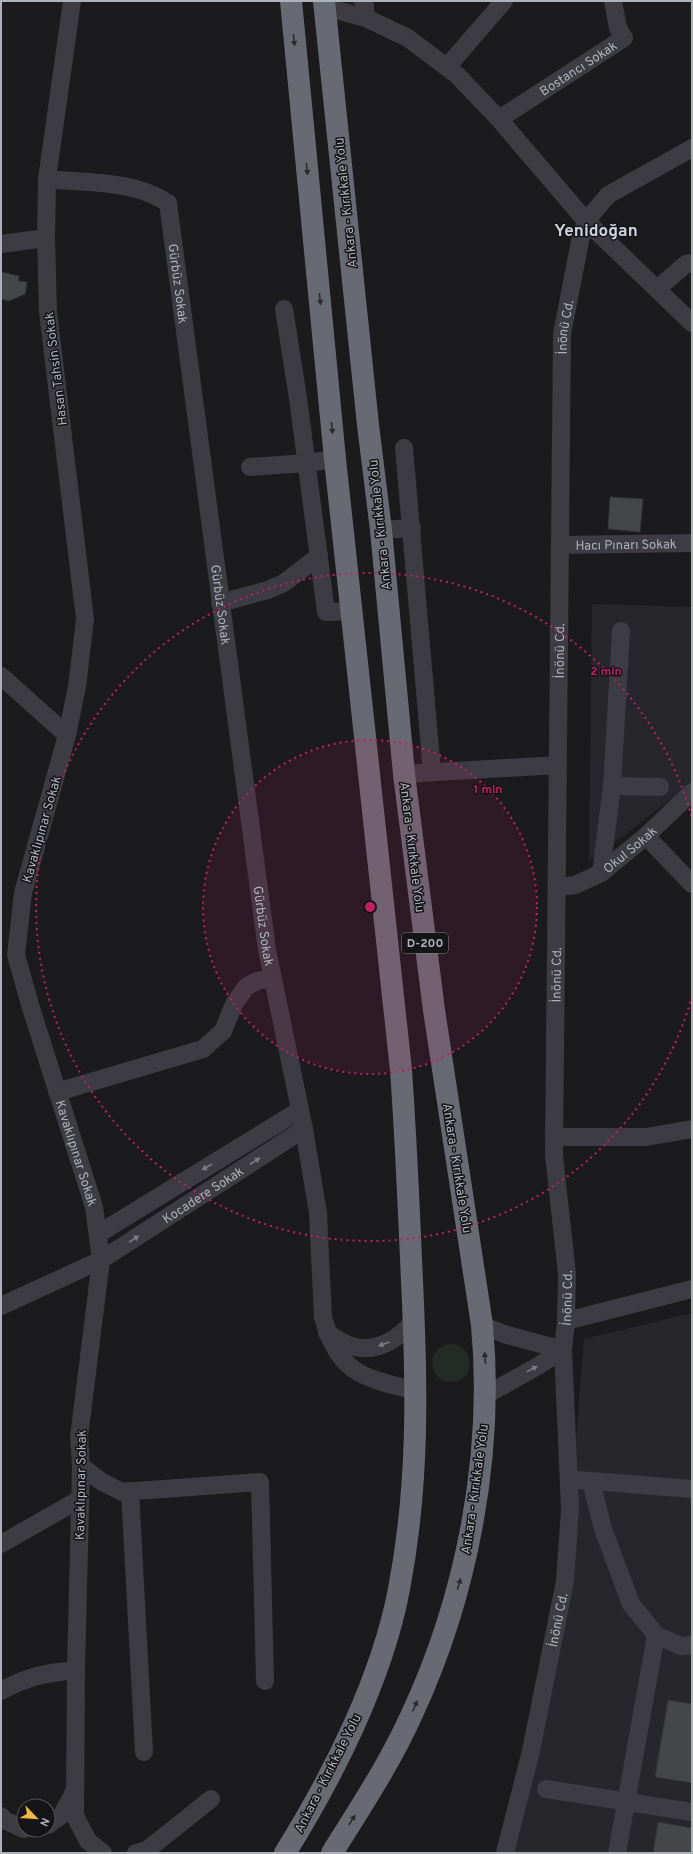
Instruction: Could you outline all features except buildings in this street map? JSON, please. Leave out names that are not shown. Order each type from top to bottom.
[{"type":"highway","name":"Ankara - Kırıkkale Yolu","points":[[285,1853],[326,1780],[352,1728],[374,1675],[388,1632],[399,1590],[411,1514],[415,1467],[417,1391],[407,1164],[400,1070],[335,459],[291,1]]},
{"type":"highway","name":"Ankara - Kırıkkale Yolu","points":[[324,4],[368,425],[381,530],[404,774],[435,1018],[482,1325],[486,1395],[480,1466],[472,1518],[460,1580],[446,1628],[426,1683],[390,1757],[332,1853]]},
{"type":"street","name":"Hasan Tahsin Sokak","points":[[67,735],[77,687],[86,619],[48,312],[46,238],[47,179],[72,1]]},
{"type":"street","points":[[363,1],[366,18]]},
{"type":"street","points":[[447,67],[504,1]]},
{"type":"street","name":"Bostancı Sokak","points":[[499,119],[624,38],[618,28],[614,1]]},
{"type":"street","points":[[324,4],[366,18],[408,38],[457,75],[499,119],[586,221],[692,323]]},
{"type":"street","name":"İnönü Cd.","points":[[505,1853],[531,1751],[565,1581],[570,1509],[563,1350],[566,1321],[567,1274],[554,1155],[562,334],[586,221],[608,195],[692,148]]},
{"type":"street","name":"Gürbüz Sokak","points":[[47,179],[134,187],[154,194],[168,203],[266,950],[304,1129],[318,1214],[323,1318],[327,1332],[336,1352],[358,1374],[370,1380],[417,1391]]},
{"type":"street","points":[[1,244],[46,238]]},
{"type":"street","points":[[657,289],[686,264],[692,263]]},
{"type":"street","points":[[284,309],[307,463],[326,612],[352,611]]},
{"type":"street","points":[[404,448],[432,772]]},
{"type":"street","points":[[250,467],[307,463],[335,459]]},
{"type":"street","points":[[381,530],[412,528]]},
{"type":"street","name":"Hacı Pınarı Sokak","points":[[560,545],[692,543]]},
{"type":"street","points":[[220,603],[268,590],[284,583],[319,556]]},
{"type":"street","points":[[601,873],[612,786],[621,631]]},
{"type":"street","points":[[5,685],[67,735]]},
{"type":"street","name":"Kavaklıpınar Sokak","points":[[67,735],[23,893],[16,955],[31,1008],[94,1207],[101,1260],[79,1437],[81,1466],[76,1670],[75,1816],[88,1841],[103,1853]]},
{"type":"street","points":[[404,774],[558,765]]},
{"type":"street","points":[[612,786],[660,787]]},
{"type":"street","name":"Okul Sokak","points":[[557,887],[575,885],[601,873],[646,836],[692,792]]},
{"type":"street","points":[[646,836],[692,884]]},
{"type":"street","points":[[58,1092],[204,1049],[223,1031],[234,1004],[246,987],[257,981],[272,978]]},
{"type":"street","name":"Kocadere Sokak","points":[[98,1234],[300,1110]]},
{"type":"street","name":"Kocadere Sokak","points":[[1,1306],[101,1260],[304,1129]]},
{"type":"street","points":[[554,1137],[646,1137],[692,1130]]},
{"type":"street","points":[[566,1321],[692,1289]]},
{"type":"street","points":[[327,1332],[348,1345],[362,1348],[374,1348],[395,1340],[414,1321]]},
{"type":"street","points":[[482,1325],[504,1334],[563,1350]]},
{"type":"street","points":[[486,1395],[563,1350]]},
{"type":"street","points":[[81,1466],[102,1482],[122,1492],[260,1482],[265,1681]]},
{"type":"street","points":[[569,1479],[692,1490]]},
{"type":"street","points":[[591,1481],[603,1529],[631,1604],[656,1635],[681,1646],[692,1645]]},
{"type":"street","points":[[130,1491],[144,1752]]},
{"type":"street","points":[[1,1544],[80,1499]]},
{"type":"street","points":[[617,1853],[656,1635]]},
{"type":"street","points":[[1,1691],[21,1680],[48,1673],[76,1670]]},
{"type":"street","points":[[546,1789],[692,1812]]},
{"type":"street","points":[[56,1819],[62,1815],[75,1791]]},
{"type":"street","points":[[136,1853],[147,1850],[211,1799]]},
{"type":"street","points":[[1,1816],[4,1820],[16,1825]]},
{"type":"shaded area","points":[[592,604],[692,607],[692,782],[625,835],[589,861]]},
{"type":"shaded area","points":[[692,1313],[692,1853],[513,1853],[574,1567],[575,1452],[584,1339]]},
{"type":"shaded area","points":[[451,1344],[461,1347],[467,1353],[470,1363],[467,1373],[461,1379],[451,1382],[441,1379],[435,1373],[432,1363],[435,1353],[441,1347]]},
{"type":"district","name":"Yenidoğan","points":[[596,230]]}]
